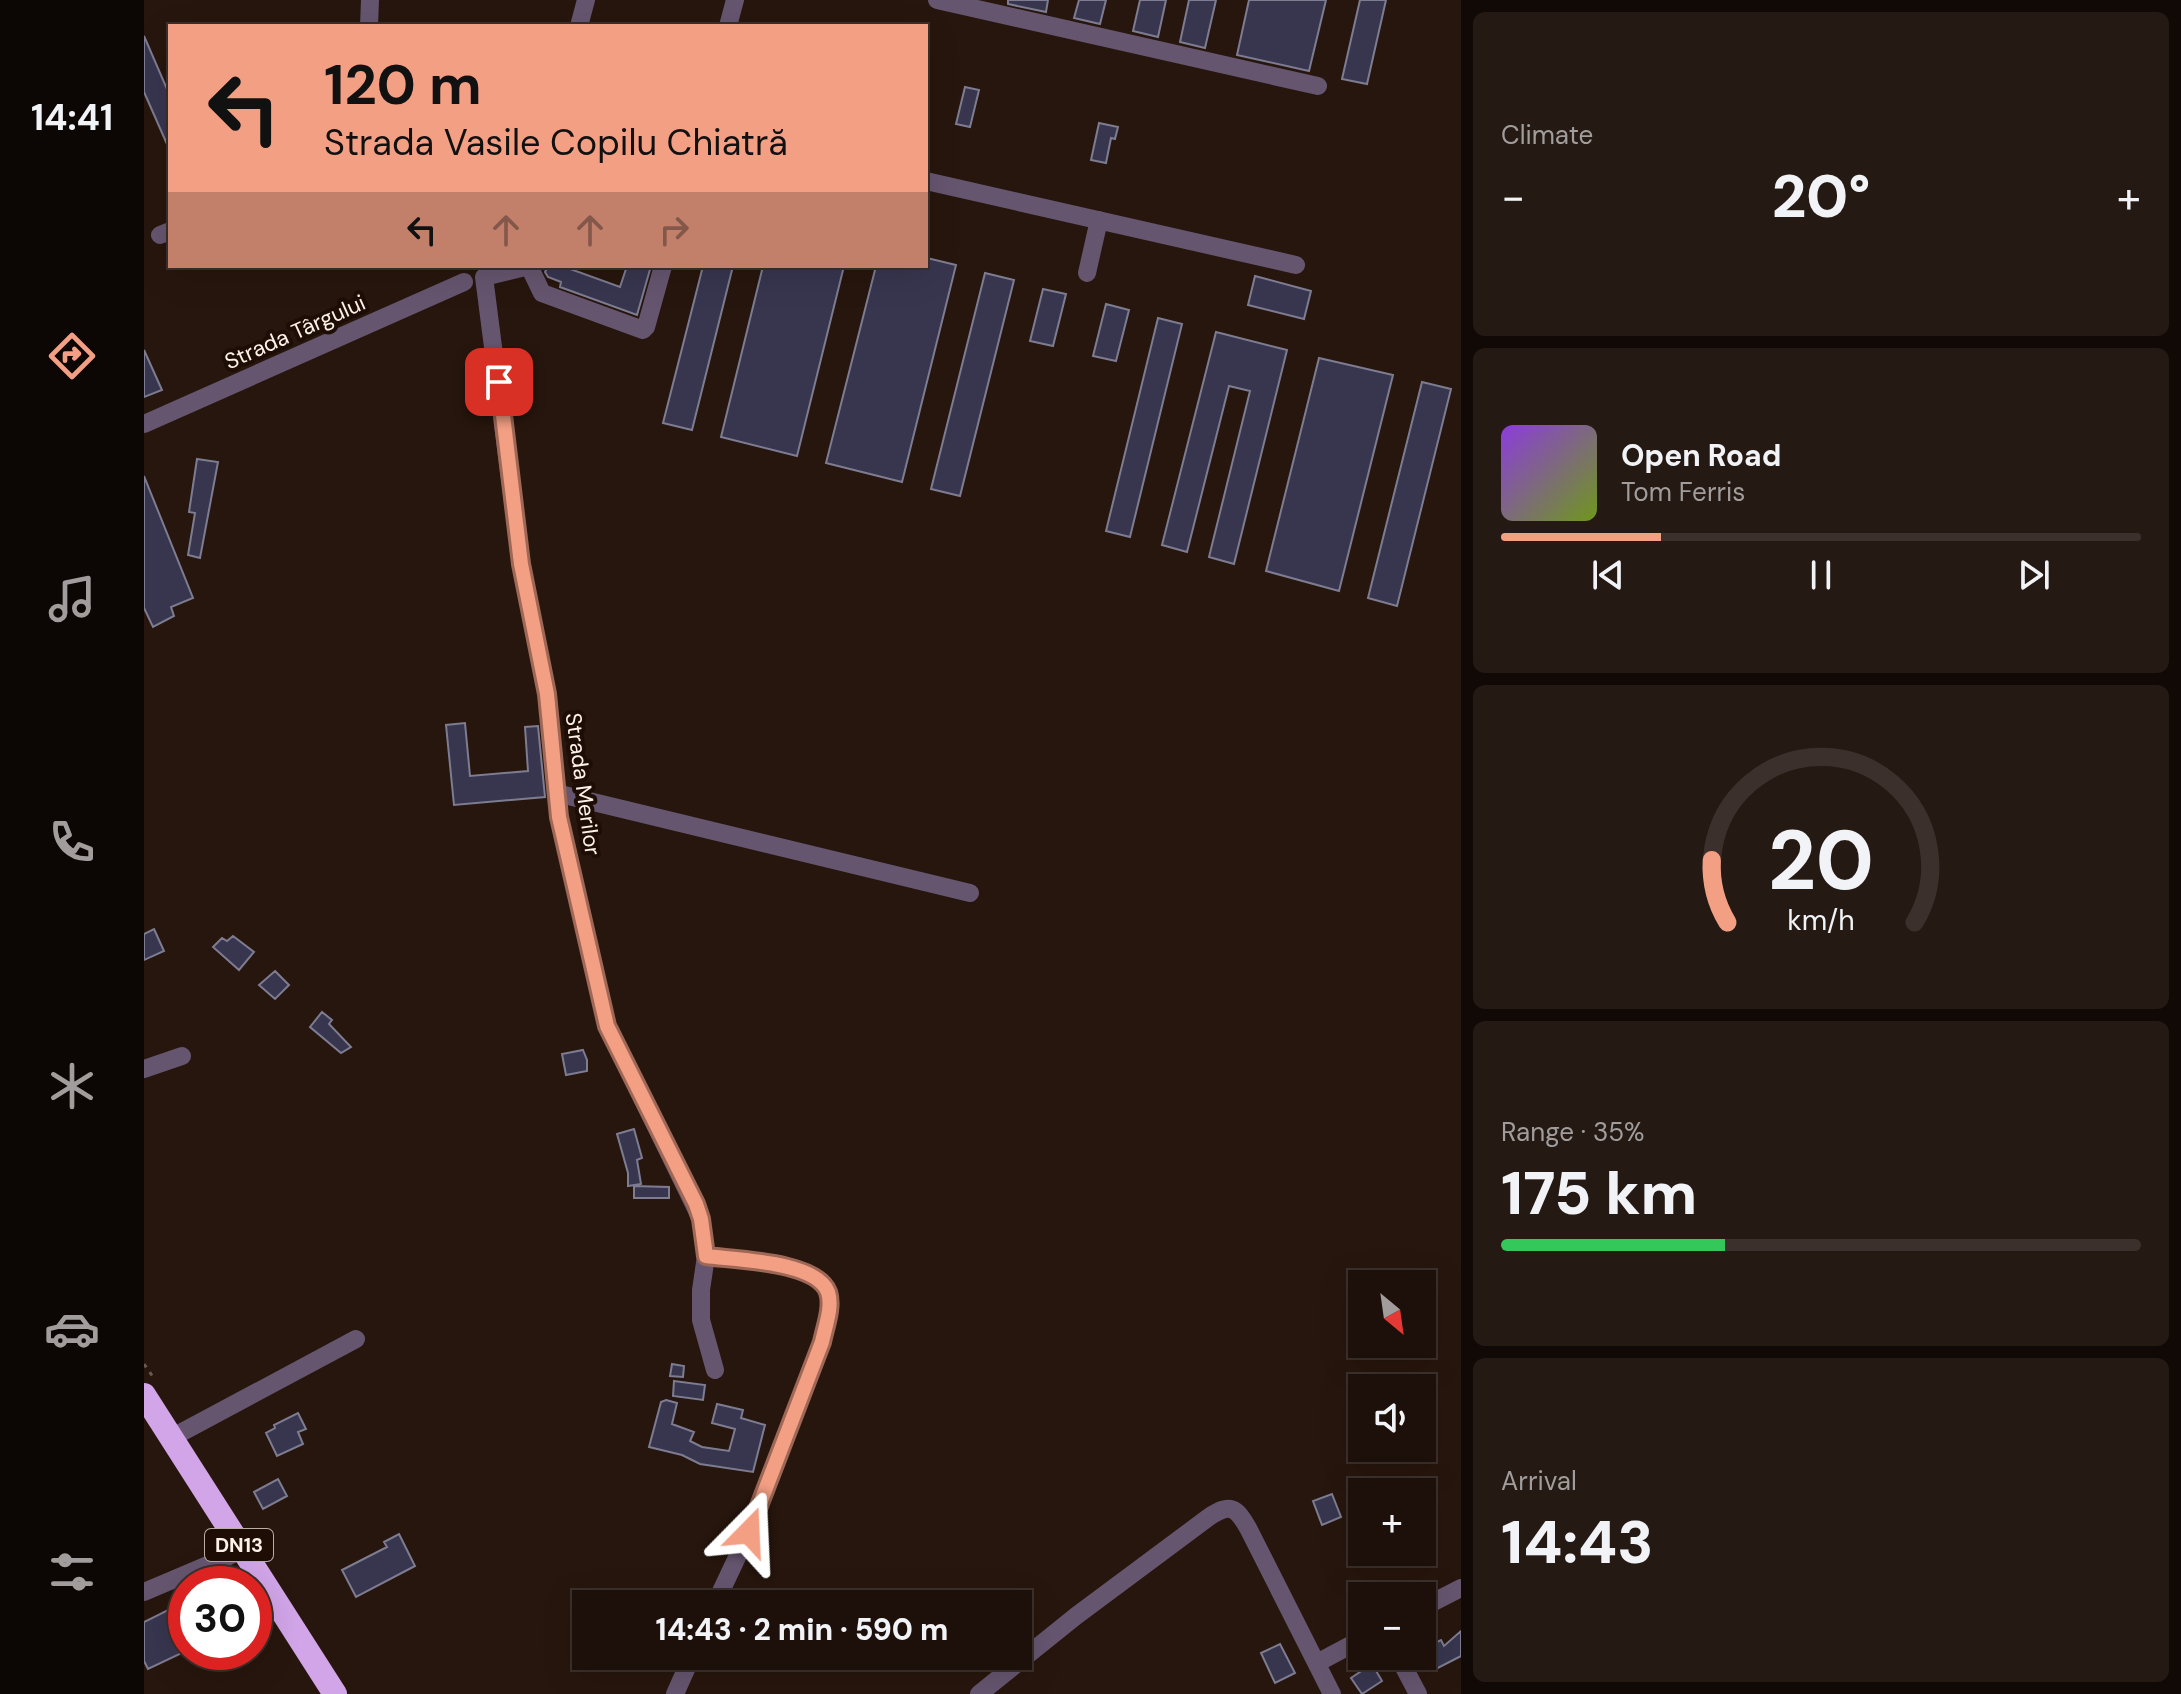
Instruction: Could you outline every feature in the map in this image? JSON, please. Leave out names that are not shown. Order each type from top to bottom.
[{"type":"highway","name":"DN13","points":[[144,1395],[335,1694]]},
{"type":"street","points":[[369,24],[370,0]]},
{"type":"street","points":[[580,24],[586,0]]},
{"type":"street","points":[[729,24],[735,0]]},
{"type":"street","points":[[937,0],[1318,86]]},
{"type":"street","points":[[928,181],[1296,265]]},
{"type":"street","points":[[1087,273],[1099,220]]},
{"type":"street","points":[[484,277],[521,268]]},
{"type":"street","points":[[530,268],[542,293],[643,330],[662,268]]},
{"type":"street","name":"Strada Târgului","points":[[144,424],[462,274],[484,277]]},
{"type":"street","name":"Strada Merilor","points":[[484,277],[521,564],[547,694],[559,817],[607,1026],[701,1219],[706,1256],[701,1320],[715,1370]]},
{"type":"street","points":[[556,793],[970,893]]},
{"type":"street","points":[[144,1069],[182,1056]]},
{"type":"street","points":[[706,1256],[794,1268],[814,1277],[828,1291],[829,1311],[822,1342],[749,1532],[722,1590]]},
{"type":"street","points":[[171,1438],[356,1339]]},
{"type":"street","points":[[988,1691],[1076,1616],[1221,1509],[1232,1509],[1240,1514],[1332,1694]]},
{"type":"street","points":[[144,1592],[243,1550]]},
{"type":"street","points":[[1436,1601],[1461,1588]]},
{"type":"street","points":[[1317,1663],[1348,1646]]},
{"type":"street","points":[[675,1694],[686,1670]]},
{"type":"street","points":[[1405,1670],[1418,1694]]},
{"type":"building","points":[[1008,0],[1048,0],[1046,12],[1008,4]]},
{"type":"building","points":[[1079,0],[1106,0],[1100,24],[1074,18]]},
{"type":"building","points":[[1140,0],[1166,0],[1158,37],[1133,31]]},
{"type":"building","points":[[1189,0],[1216,0],[1205,48],[1180,42]]},
{"type":"building","points":[[1249,0],[1326,0],[1309,71],[1237,55]]},
{"type":"building","points":[[1360,0],[1386,0],[1367,84],[1342,79]]},
{"type":"building","points":[[144,36],[168,91],[168,146],[144,92]]},
{"type":"building","points":[[965,87],[979,90],[970,127],[956,124]]},
{"type":"building","points":[[1099,123],[1118,127],[1115,139],[1111,138],[1106,163],[1091,160]]},
{"type":"building","points":[[928,258],[956,265],[902,482],[826,463],[875,268],[928,268]]},
{"type":"building","points":[[547,268],[568,268],[620,287],[626,268],[650,268],[637,315],[560,287],[561,282],[548,277],[545,272]]},
{"type":"building","points":[[702,268],[732,268],[692,430],[663,423]]},
{"type":"building","points":[[763,268],[844,268],[797,456],[721,437]]},
{"type":"building","points":[[985,273],[1014,280],[960,496],[931,489]]},
{"type":"building","points":[[1255,276],[1311,291],[1304,319],[1248,305]]},
{"type":"building","points":[[1043,289],[1066,294],[1053,346],[1030,341]]},
{"type":"building","points":[[1106,304],[1129,310],[1116,361],[1093,356]]},
{"type":"building","points":[[1158,318],[1182,324],[1130,537],[1106,531]]},
{"type":"building","points":[[1216,332],[1287,350],[1234,564],[1209,557],[1250,391],[1229,386],[1187,552],[1162,545]]},
{"type":"building","points":[[144,350],[162,390],[144,397]]},
{"type":"building","points":[[1319,358],[1393,375],[1339,591],[1266,571]]},
{"type":"building","points":[[1422,382],[1451,389],[1397,606],[1368,598]]},
{"type":"building","points":[[197,459],[218,462],[200,558],[188,555],[195,513],[189,512]]},
{"type":"building","points":[[144,476],[193,598],[171,607],[174,616],[153,627],[144,608]]},
{"type":"building","points":[[465,723],[470,776],[528,771],[525,727],[538,726],[545,797],[454,805],[446,725]]},
{"type":"building","points":[[154,929],[164,951],[144,960],[144,934]]},
{"type":"building","points":[[233,936],[254,952],[239,970],[213,947],[222,938],[227,941]]},
{"type":"building","points":[[275,971],[289,985],[275,999],[259,985]]},
{"type":"building","points":[[322,1012],[332,1020],[329,1024],[351,1047],[341,1053],[310,1027]]},
{"type":"building","points":[[583,1050],[587,1071],[566,1075],[562,1054]]},
{"type":"building","points":[[634,1129],[642,1158],[637,1160],[641,1184],[628,1186],[628,1173],[617,1134]]},
{"type":"building","points":[[634,1186],[669,1187],[669,1198],[634,1198]]},
{"type":"building","points":[[672,1364],[684,1366],[683,1377],[670,1376]]},
{"type":"building","points":[[674,1381],[705,1385],[703,1400],[673,1396]]},
{"type":"building","points":[[661,1402],[677,1403],[672,1424],[694,1432],[690,1441],[702,1447],[729,1451],[735,1429],[712,1423],[717,1404],[743,1410],[741,1418],[765,1425],[753,1472],[700,1464],[682,1455],[649,1447]]},
{"type":"building","points":[[298,1413],[306,1429],[298,1432],[303,1444],[277,1456],[266,1433],[275,1428],[274,1425]]},
{"type":"building","points":[[278,1479],[287,1496],[263,1509],[254,1492]]},
{"type":"building","points":[[1332,1494],[1341,1517],[1322,1525],[1313,1501]]},
{"type":"building","points":[[399,1534],[415,1566],[356,1597],[342,1570],[387,1547],[384,1542]]},
{"type":"building","points":[[168,1610],[168,1660],[148,1669],[144,1661],[144,1622]]},
{"type":"building","points":[[1461,1631],[1461,1656],[1436,1669],[1436,1642],[1441,1640],[1444,1646]]},
{"type":"building","points":[[1280,1644],[1295,1673],[1275,1683],[1261,1653]]},
{"type":"building","points":[[1363,1670],[1376,1670],[1382,1681],[1362,1694],[1351,1678]]},
{"type":"route","points":[[499,382],[521,564],[547,694],[559,817],[607,1026],[696,1204],[706,1256],[794,1268],[814,1277],[828,1291],[829,1311],[822,1342],[749,1532]]}]
